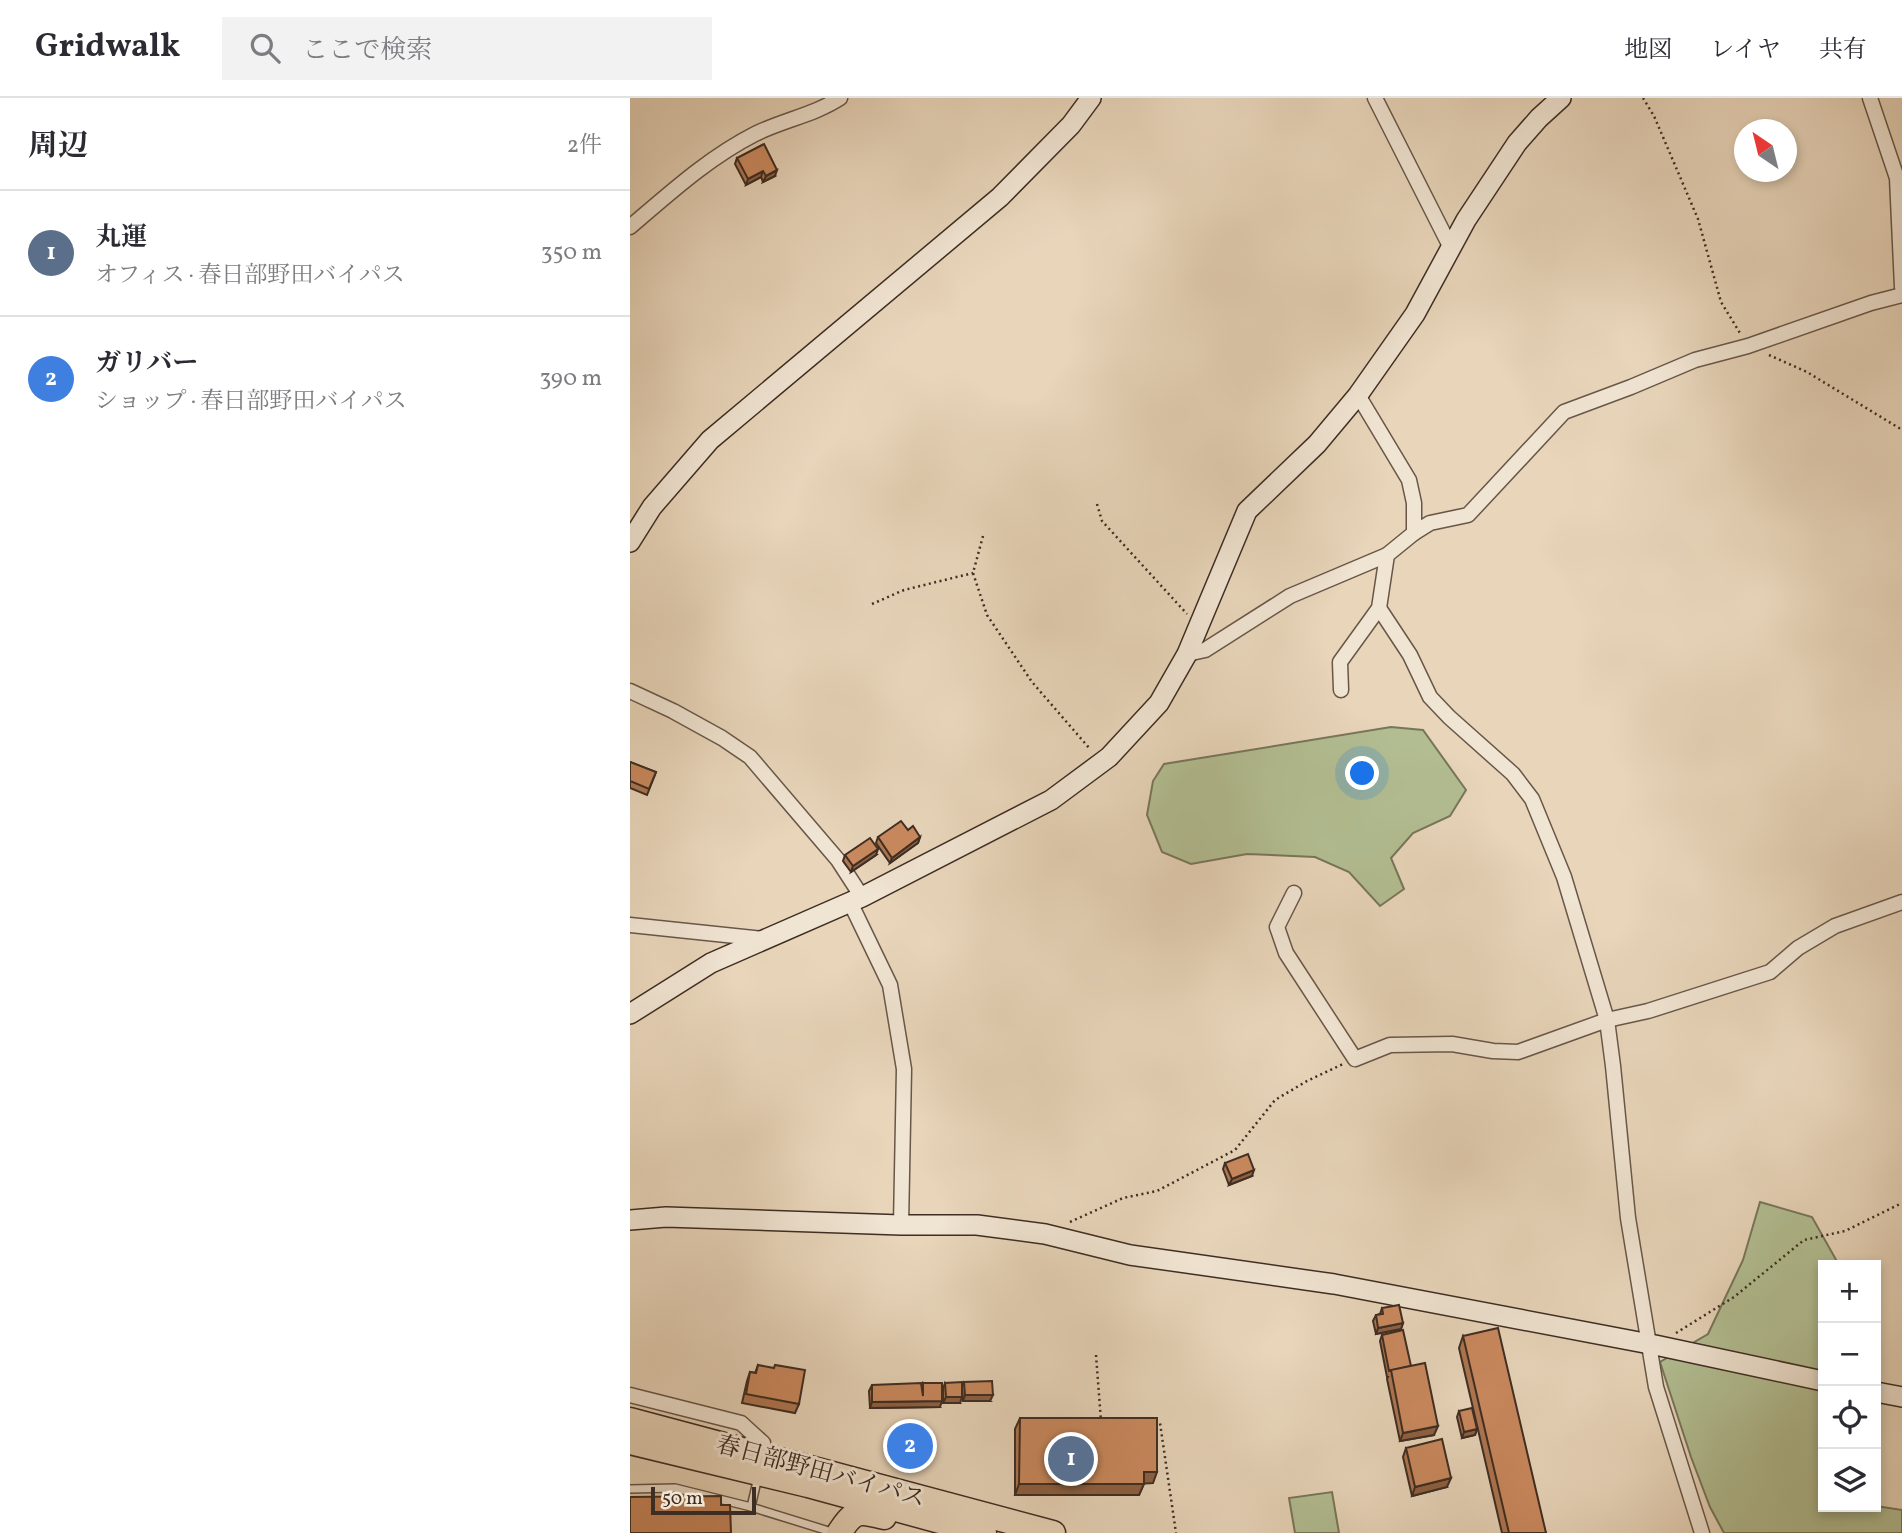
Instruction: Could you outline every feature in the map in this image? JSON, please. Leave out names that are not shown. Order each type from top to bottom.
[{"type":"highway","name":"春日部野田バイパス","points":[[639,1422],[759,1464],[972,1530]]},
{"type":"highway","name":"春日部野田バイパス","points":[[759,1464],[1053,1533]]},
{"type":"highway","points":[[838,1533],[850,1516],[865,1512],[904,1522],[972,1530]]},
{"type":"street","points":[[630,228],[679,184],[713,159],[757,133],[803,116],[840,98]]},
{"type":"street","points":[[630,542],[652,507],[710,440],[1000,197],[1071,125],[1091,98]]},
{"type":"street","points":[[1375,98],[1451,248]]},
{"type":"street","points":[[630,1014],[711,962],[856,900],[1051,800],[1101,763],[1159,703],[1187,654],[1247,511],[1317,444],[1358,395],[1415,314],[1466,220],[1517,143],[1561,98]]},
{"type":"street","points":[[1870,98],[1897,178],[1902,287]]},
{"type":"street","points":[[1187,654],[1205,650],[1290,596],[1387,555],[1430,523],[1468,515],[1564,412],[1695,360],[1748,346],[1871,303],[1902,295]]},
{"type":"street","points":[[1358,395],[1409,480],[1414,503],[1414,533]]},
{"type":"street","points":[[1341,690],[1340,662],[1379,608],[1387,555]]},
{"type":"street","points":[[1379,608],[1410,655],[1430,697],[1448,717],[1513,774],[1532,799],[1563,877],[1607,1020],[1614,1066],[1628,1218],[1652,1345],[1656,1387],[1702,1533]]},
{"type":"street","points":[[630,691],[673,711],[750,757],[838,860],[890,985],[904,1069],[901,1225]]},
{"type":"street","points":[[1294,893],[1277,927],[1286,953],[1354,1059],[1390,1045],[1452,1044],[1518,1052],[1607,1020],[1648,1011],[1770,972],[1798,948],[1835,926],[1902,902]]},
{"type":"street","points":[[630,925],[764,939]]},
{"type":"street","points":[[630,1220],[666,1217],[977,1226],[1045,1234],[1130,1255],[1334,1284],[1818,1380]]},
{"type":"street","points":[[1881,1393],[1902,1397]]},
{"type":"street","points":[[630,1395],[639,1422],[741,1423],[763,1443],[759,1464]]},
{"type":"lane","points":[[751,1507],[759,1464]]},
{"type":"lane","points":[[630,1489],[675,1488],[838,1533]]},
{"type":"path","points":[[1643,98],[1654,116],[1698,219],[1721,302],[1748,346],[1807,372],[1902,428]]},
{"type":"path","points":[[1097,504],[1102,521],[1199,627]]},
{"type":"path","points":[[983,536],[973,573],[987,615],[1032,682],[1101,763]]},
{"type":"path","points":[[872,604],[904,590],[973,573]]},
{"type":"path","points":[[1045,1234],[1123,1198],[1157,1191],[1236,1150],[1275,1100],[1307,1081],[1354,1059]]},
{"type":"path","points":[[1652,1345],[1734,1297],[1804,1240],[1845,1231],[1902,1203]]},
{"type":"path","points":[[1096,1355],[1101,1423]]},
{"type":"path","points":[[1148,1423],[1160,1423],[1176,1533]]},
{"type":"green space","points":[[1391,727],[1423,730],[1466,790],[1450,816],[1413,833],[1391,858],[1404,889],[1380,906],[1349,872],[1315,857],[1247,854],[1191,864],[1162,852],[1147,815],[1153,781],[1164,764]]},
{"type":"green space","points":[[1760,1202],[1812,1217],[1836,1260],[1818,1260],[1818,1512],[1881,1512],[1881,1507],[1902,1510],[1902,1533],[1724,1533],[1710,1507],[1691,1457],[1660,1362],[1708,1334],[1743,1260]]},
{"type":"green space","points":[[1332,1492],[1339,1533],[1295,1533],[1289,1498]]},
{"type":"building","points":[[764,144],[777,170],[766,176],[763,171],[748,179],[737,158]]},
{"type":"building","points":[[630,762],[656,772],[649,789],[630,781]]},
{"type":"building","points":[[901,821],[908,830],[913,826],[920,837],[892,858],[878,837]]},
{"type":"building","points":[[870,838],[878,849],[853,866],[845,855]]},
{"type":"building","points":[[1248,1154],[1254,1170],[1232,1179],[1225,1163]]},
{"type":"building","points":[[1399,1305],[1403,1323],[1378,1328],[1376,1315],[1383,1314],[1382,1308]]},
{"type":"building","points":[[1498,1328],[1546,1533],[1509,1533],[1463,1336]]},
{"type":"building","points":[[1403,1330],[1411,1366],[1389,1371],[1382,1335]]},
{"type":"building","points":[[1425,1363],[1438,1426],[1403,1433],[1391,1370]]},
{"type":"building","points":[[758,1365],[805,1370],[799,1404],[746,1394],[750,1372],[756,1373]]},
{"type":"building","points":[[992,1381],[993,1395],[965,1395],[964,1382]]},
{"type":"building","points":[[962,1382],[962,1397],[946,1397],[945,1383]]},
{"type":"building","points":[[921,1383],[923,1396],[923,1383],[942,1383],[942,1401],[872,1402],[872,1385]]},
{"type":"building","points":[[1472,1408],[1477,1429],[1464,1432],[1459,1411]]},
{"type":"building","points":[[1020,1418],[1157,1418],[1157,1472],[1144,1472],[1144,1484],[1019,1484]]},
{"type":"building","points":[[1442,1439],[1451,1478],[1415,1487],[1406,1448]]},
{"type":"building","points":[[721,1496],[721,1505],[730,1505],[731,1533],[630,1533],[630,1497]]},
{"type":"place","name":"ガリバー","points":[[910,1446]]},
{"type":"place","name":"丸運","points":[[1071,1459]]}]
